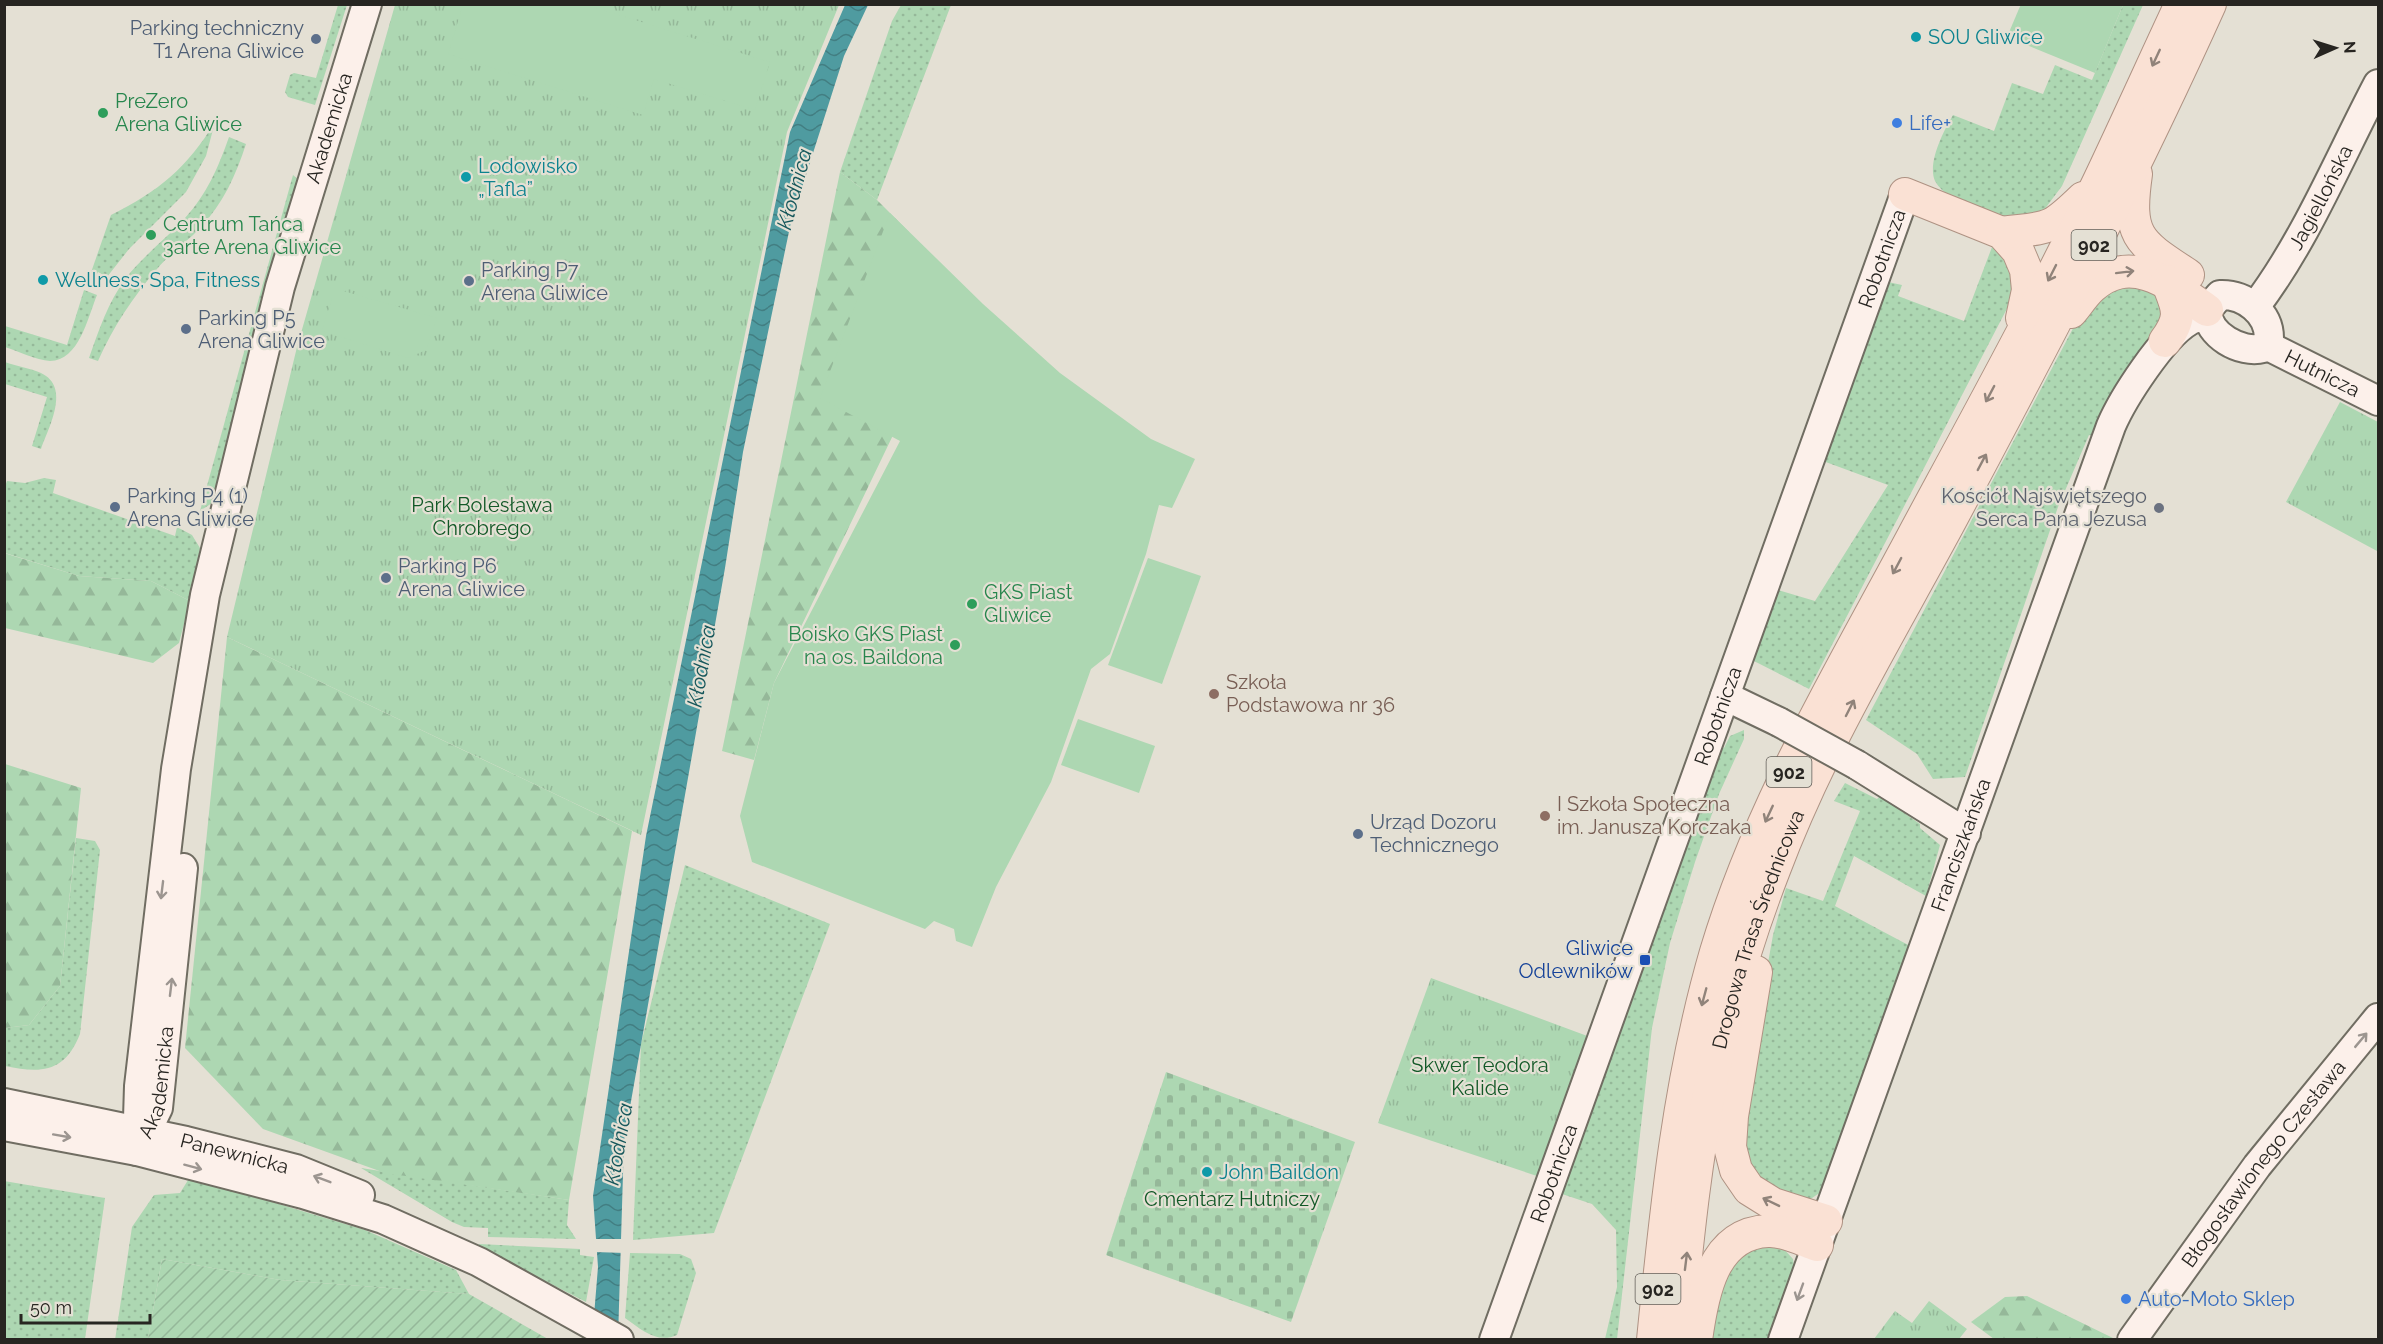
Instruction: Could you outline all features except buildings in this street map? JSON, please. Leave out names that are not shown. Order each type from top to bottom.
[{"type":"main road","name":"Drogowa Trasa Średnicowa","points":[[1653,1340],[1677,1118],[1695,1029],[1717,949],[1740,885],[1794,762],[2017,342],[2097,183],[2181,4]]},
{"type":"main road","name":"Drogowa Trasa Średnicowa","points":[[1677,1340],[1697,1163],[1709,1093],[1727,1015],[1768,886],[1819,768],[2050,334],[2139,155],[2210,4]]},
{"type":"main road","points":[[2139,155],[2131,208],[2138,234],[2213,313]]},
{"type":"main road","points":[[2002,233],[2038,230],[2055,224],[2097,183]]},
{"type":"main road","points":[[1905,194],[2002,233],[2018,251],[2026,270],[2028,290],[2017,342]]},
{"type":"main road","points":[[2050,334],[2092,287],[2112,274],[2138,271],[2167,282],[2213,313]]},
{"type":"main road","points":[[2160,350],[2174,328],[2178,316],[2176,302],[2167,282]]},
{"type":"main road","points":[[1768,886],[1730,1147],[1736,1170],[1749,1189],[1822,1233]]},
{"type":"main road","points":[[1696,1340],[1713,1266],[1737,1241],[1752,1233],[1770,1231],[1822,1233]]},
{"type":"street","name":"Akademicka","points":[[140,1139],[139,1086],[185,707],[204,595],[262,354],[314,171],[367,4]]},
{"type":"street","name":"Jagiellońska","points":[[2255,307],[2270,287],[2379,84]]},
{"type":"street","name":"Robotnicza","points":[[1494,1340],[1905,194]]},
{"type":"street","points":[[2240,298],[2255,307],[2265,319],[2270,338],[2266,345],[2252,351],[2245,350],[2213,313],[2240,298]]},
{"type":"street","name":"Franciszkańska","points":[[1783,1340],[2111,426],[2138,378],[2160,350],[2189,321],[2213,313]]},
{"type":"street","name":"Hutnicza","points":[[2266,345],[2379,401]]},
{"type":"street","points":[[1725,696],[1779,722],[1857,765],[1966,833]]},
{"type":"street","name":"Akademicka","points":[[140,1139],[158,1108],[184,865],[187,769],[185,707]]},
{"type":"street","name":"Błogosławionego Czesława","points":[[2132,1340],[2257,1166],[2379,1018]]},
{"type":"street","points":[[103,1123],[120,1117],[139,1086]]},
{"type":"street","name":"Panewnicka","points":[[4,1103],[103,1123],[140,1139],[348,1208],[447,1246]]},
{"type":"street","points":[[158,1108],[168,1126],[186,1141]]},
{"type":"street","name":"Panewnicka","points":[[4,1126],[186,1141],[296,1169],[344,1187],[619,1340]]},
{"type":"green space","points":[[2021,4],[2123,5],[2095,73],[2007,37]]},
{"type":"green space","points":[[338,5],[347,5],[315,105],[288,97],[285,92],[290,75],[294,73],[316,78]]},
{"type":"green space","name":"Park Bolesława Chrobrego","points":[[395,5],[839,5],[787,132],[641,835],[227,637],[297,347]]},
{"type":"green space","points":[[463,5],[587,5],[770,62],[755,110],[654,79],[643,115],[448,54]]},
{"type":"green space","points":[[901,5],[951,5],[877,200],[840,172],[892,21]]},
{"type":"green space","points":[[2123,5],[2143,5],[2062,186],[2035,222],[1995,216],[1980,211],[1952,198],[1942,190],[1935,181],[1933,165],[1945,129],[1953,115],[1994,131],[2012,83],[2043,94],[2055,65],[2092,80]]},
{"type":"green space","points":[[215,122],[206,156],[186,192],[129,249],[107,277],[98,272],[92,284],[87,284],[111,215],[144,197],[170,177],[194,153]]},
{"type":"green space","points":[[229,137],[246,144],[238,167],[222,199],[200,228],[162,263],[140,290],[117,324],[98,361],[89,358],[104,316],[120,287],[133,270],[178,226],[200,200],[216,170]]},
{"type":"green space","points":[[840,172],[877,200],[909,232],[919,381],[774,683],[754,760],[722,751]]},
{"type":"green space","points":[[293,175],[299,180],[215,501],[200,511]]},
{"type":"green space","name":"GKS Piast Gliwice","points":[[890,213],[983,304],[1060,373],[1151,439],[1195,459],[1172,508],[1159,505],[1146,554],[1110,654],[1091,669],[1051,782],[996,887],[972,947],[956,941],[954,929],[934,921],[925,929],[752,862],[740,816],[774,683],[900,441],[820,398]]},
{"type":"green space","points":[[1992,247],[2005,257],[2011,269],[2012,299],[1809,689],[1752,660],[1778,590],[1815,601],[1888,485],[1823,461],[1888,282],[1902,285],[1898,296],[1964,321]]},
{"type":"green space","points":[[2123,278],[2169,297],[2152,340],[2119,380],[2093,436],[2089,435],[2058,507],[1965,777],[1933,779],[1917,754],[1866,720],[2088,300]]},
{"type":"green space","points":[[84,290],[97,295],[86,326],[68,354],[50,361],[5,347],[5,326],[67,345]]},
{"type":"green space","points":[[340,290],[437,318],[426,350],[408,358],[322,331],[332,298]]},
{"type":"green space","points":[[5,362],[41,373],[50,379],[55,388],[55,408],[41,449],[32,446],[47,397],[5,384]]},
{"type":"green space","points":[[2340,402],[2378,422],[2377,551],[2286,502]]},
{"type":"green space","points":[[44,478],[56,480],[53,493],[175,536],[177,527],[192,535],[200,548],[190,601],[151,581],[79,576],[5,553],[4,489],[7,481],[25,483]]},
{"type":"green space","points":[[4,553],[79,576],[151,581],[190,601],[179,643],[153,663],[5,628]]},
{"type":"green space","points":[[1148,558],[1201,576],[1162,684],[1108,665]]},
{"type":"green space","points":[[227,637],[632,831],[569,1200],[385,1173],[263,1129],[185,1048]]},
{"type":"green space","points":[[1078,719],[1155,746],[1139,793],[1061,765]]},
{"type":"green space","points":[[1744,730],[1744,739],[1719,794],[1695,862],[1670,943],[1652,1028],[1617,1339],[1605,1339],[1617,1287],[1616,1230],[1592,1204],[1559,1193],[1720,746],[1724,748],[1730,736]]},
{"type":"green space","points":[[5,764],[81,788],[60,986],[29,1025],[5,1028]]},
{"type":"green space","points":[[1845,783],[1877,799],[1880,796],[1920,824],[1920,828],[1940,845],[1926,896],[1854,856],[1835,906],[1912,947],[1833,1177],[1821,1192],[1809,1200],[1758,1188],[1736,1142],[1773,935],[1786,888],[1823,901],[1860,811],[1834,801]]},
{"type":"green space","points":[[76,838],[95,841],[100,850],[80,1034],[67,1056],[51,1067],[30,1070],[5,1066],[5,1028],[29,1025],[60,986]]},
{"type":"green space","points":[[685,865],[830,924],[714,1233],[633,1240],[641,1044]]},
{"type":"green space","name":"Skwer Teodora Kalide","points":[[1431,978],[1590,1037],[1540,1177],[1378,1123]]},
{"type":"green space","name":"Cmentarz Hutniczy","points":[[1166,1072],[1355,1142],[1291,1322],[1106,1255]]},
{"type":"green space","points":[[361,1168],[569,1200],[567,1225],[576,1239],[488,1237],[488,1228],[464,1227],[452,1222]]},
{"type":"green space","points":[[190,1177],[365,1230],[456,1270],[469,1294],[280,1280],[162,1259],[148,1339],[115,1340],[132,1227],[154,1195],[180,1193]]},
{"type":"green space","points":[[4,1181],[105,1198],[85,1339],[5,1339]]},
{"type":"green space","points":[[1747,1242],[1782,1247],[1793,1259],[1795,1273],[1772,1339],[1707,1340],[1719,1273]]},
{"type":"green space","points":[[479,1244],[580,1249],[580,1255],[594,1257],[586,1302],[479,1247]]},
{"type":"green space","points":[[630,1253],[680,1254],[691,1259],[696,1273],[677,1335],[656,1337],[625,1318]]},
{"type":"green space","points":[[162,1259],[280,1280],[469,1294],[548,1339],[148,1339]]},
{"type":"green space","points":[[2027,1296],[2115,1339],[1994,1339],[1971,1322],[2005,1297]]},
{"type":"green space","points":[[1929,1301],[1967,1329],[1959,1339],[1874,1339],[1895,1311],[1912,1323]]},
{"type":"water","name":"Kłodnica","points":[[845,5],[868,5],[844,56],[791,222],[743,452],[725,568],[624,1141],[618,1339],[592,1340],[598,1267],[593,1196],[646,836],[790,132]]},
{"type":"pier","points":[[593,1239],[626,1239],[625,1253],[594,1252]]},
{"type":"place","name":"SOU Gliwice","points":[[1916,37]]},
{"type":"place","name":"Parking techniczny T1 Arena Gliwice","points":[[316,39]]},
{"type":"place","name":"PreZero Arena Gliwice","points":[[103,113]]},
{"type":"place","name":"Life+","points":[[1897,123]]},
{"type":"place","name":"Lodowisko „Tafla”","points":[[466,177]]},
{"type":"place","name":"Centrum Tańca 3arte Arena Gliwice","points":[[151,235]]},
{"type":"place","name":"Wellness, Spa, Fitness","points":[[43,280]]},
{"type":"place","name":"Parking P7 Arena Gliwice","points":[[469,281]]},
{"type":"place","name":"Parking P5 Arena Gliwice","points":[[186,329]]},
{"type":"place","name":"Parking P4 (1) Arena Gliwice","points":[[115,507]]},
{"type":"place","name":"Kościół Najświętszego Serca Pana Jezusa","points":[[2159,508]]},
{"type":"place","name":"Parking P6 Arena Gliwice","points":[[386,578]]},
{"type":"place","name":"GKS Piast Gliwice","points":[[972,604]]},
{"type":"place","name":"Boisko GKS Piast na os. Baildona","points":[[955,645]]},
{"type":"place","name":"Szkoła Podstawowa nr 36","points":[[1214,694]]},
{"type":"place","name":"I Szkoła Społeczna im. Janusza Korczaka","points":[[1545,816]]},
{"type":"place","name":"Urząd Dozoru Technicznego","points":[[1358,834]]},
{"type":"place","name":"Gliwice Odlewników","points":[[1645,960]]},
{"type":"place","name":"John Baildon","points":[[1207,1172]]},
{"type":"place","name":"Auto-Moto Sklep","points":[[2126,1299]]}]
